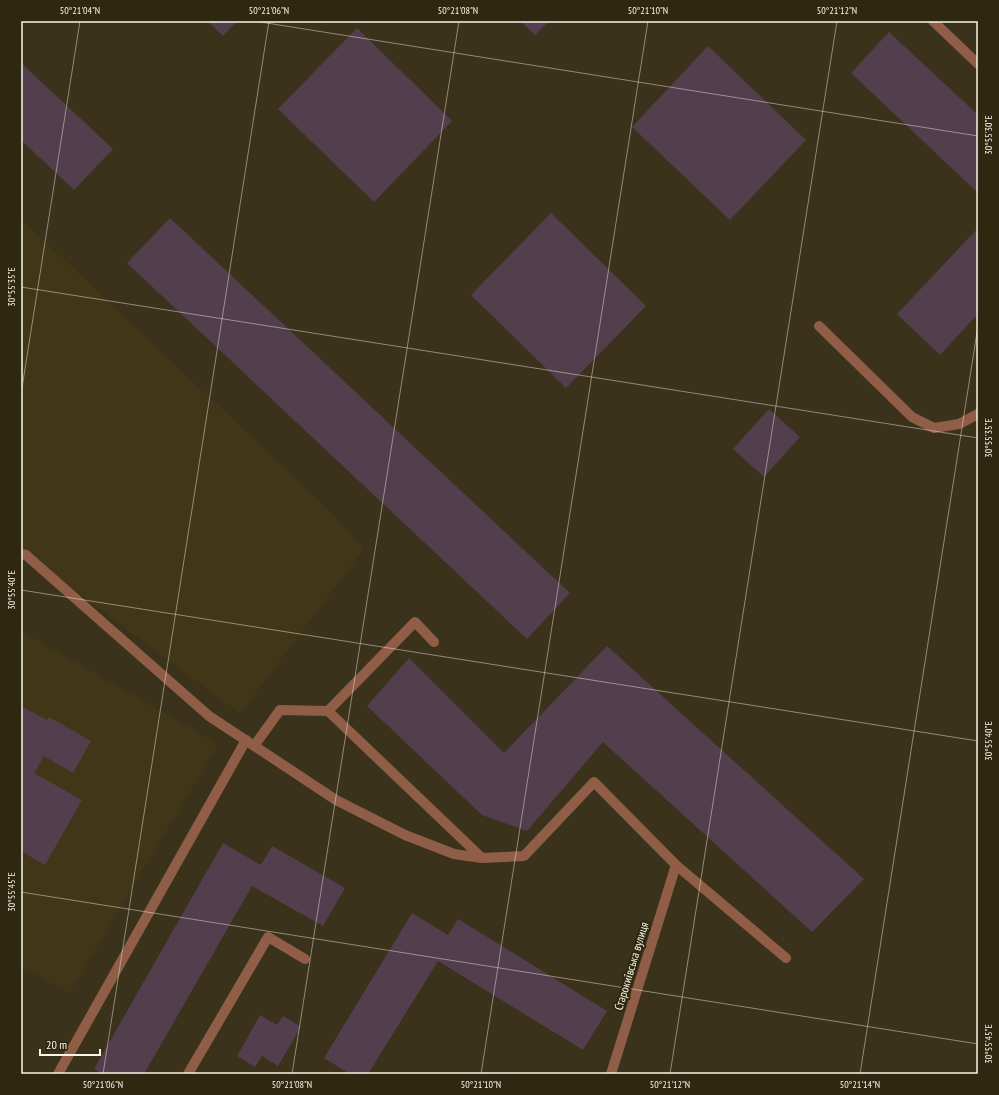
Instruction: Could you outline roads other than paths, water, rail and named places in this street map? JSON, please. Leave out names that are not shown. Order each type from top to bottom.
[{"type":"street","points":[[933,21],[978,64]]},
{"type":"street","points":[[819,326],[912,417],[934,428],[960,424],[978,414]]},
{"type":"street","points":[[21,554],[26,555],[209,716],[336,800],[405,836],[454,854],[482,858],[524,856],[594,782],[676,865],[786,958]]},
{"type":"street","points":[[328,711],[415,622],[434,642]]},
{"type":"street","points":[[58,1074],[250,743],[280,710],[328,711],[482,858]]},
{"type":"street","name":"Старокиївська вулиця","points":[[610,1074],[676,865]]},
{"type":"street","points":[[188,1074],[268,937],[306,959]]}]
